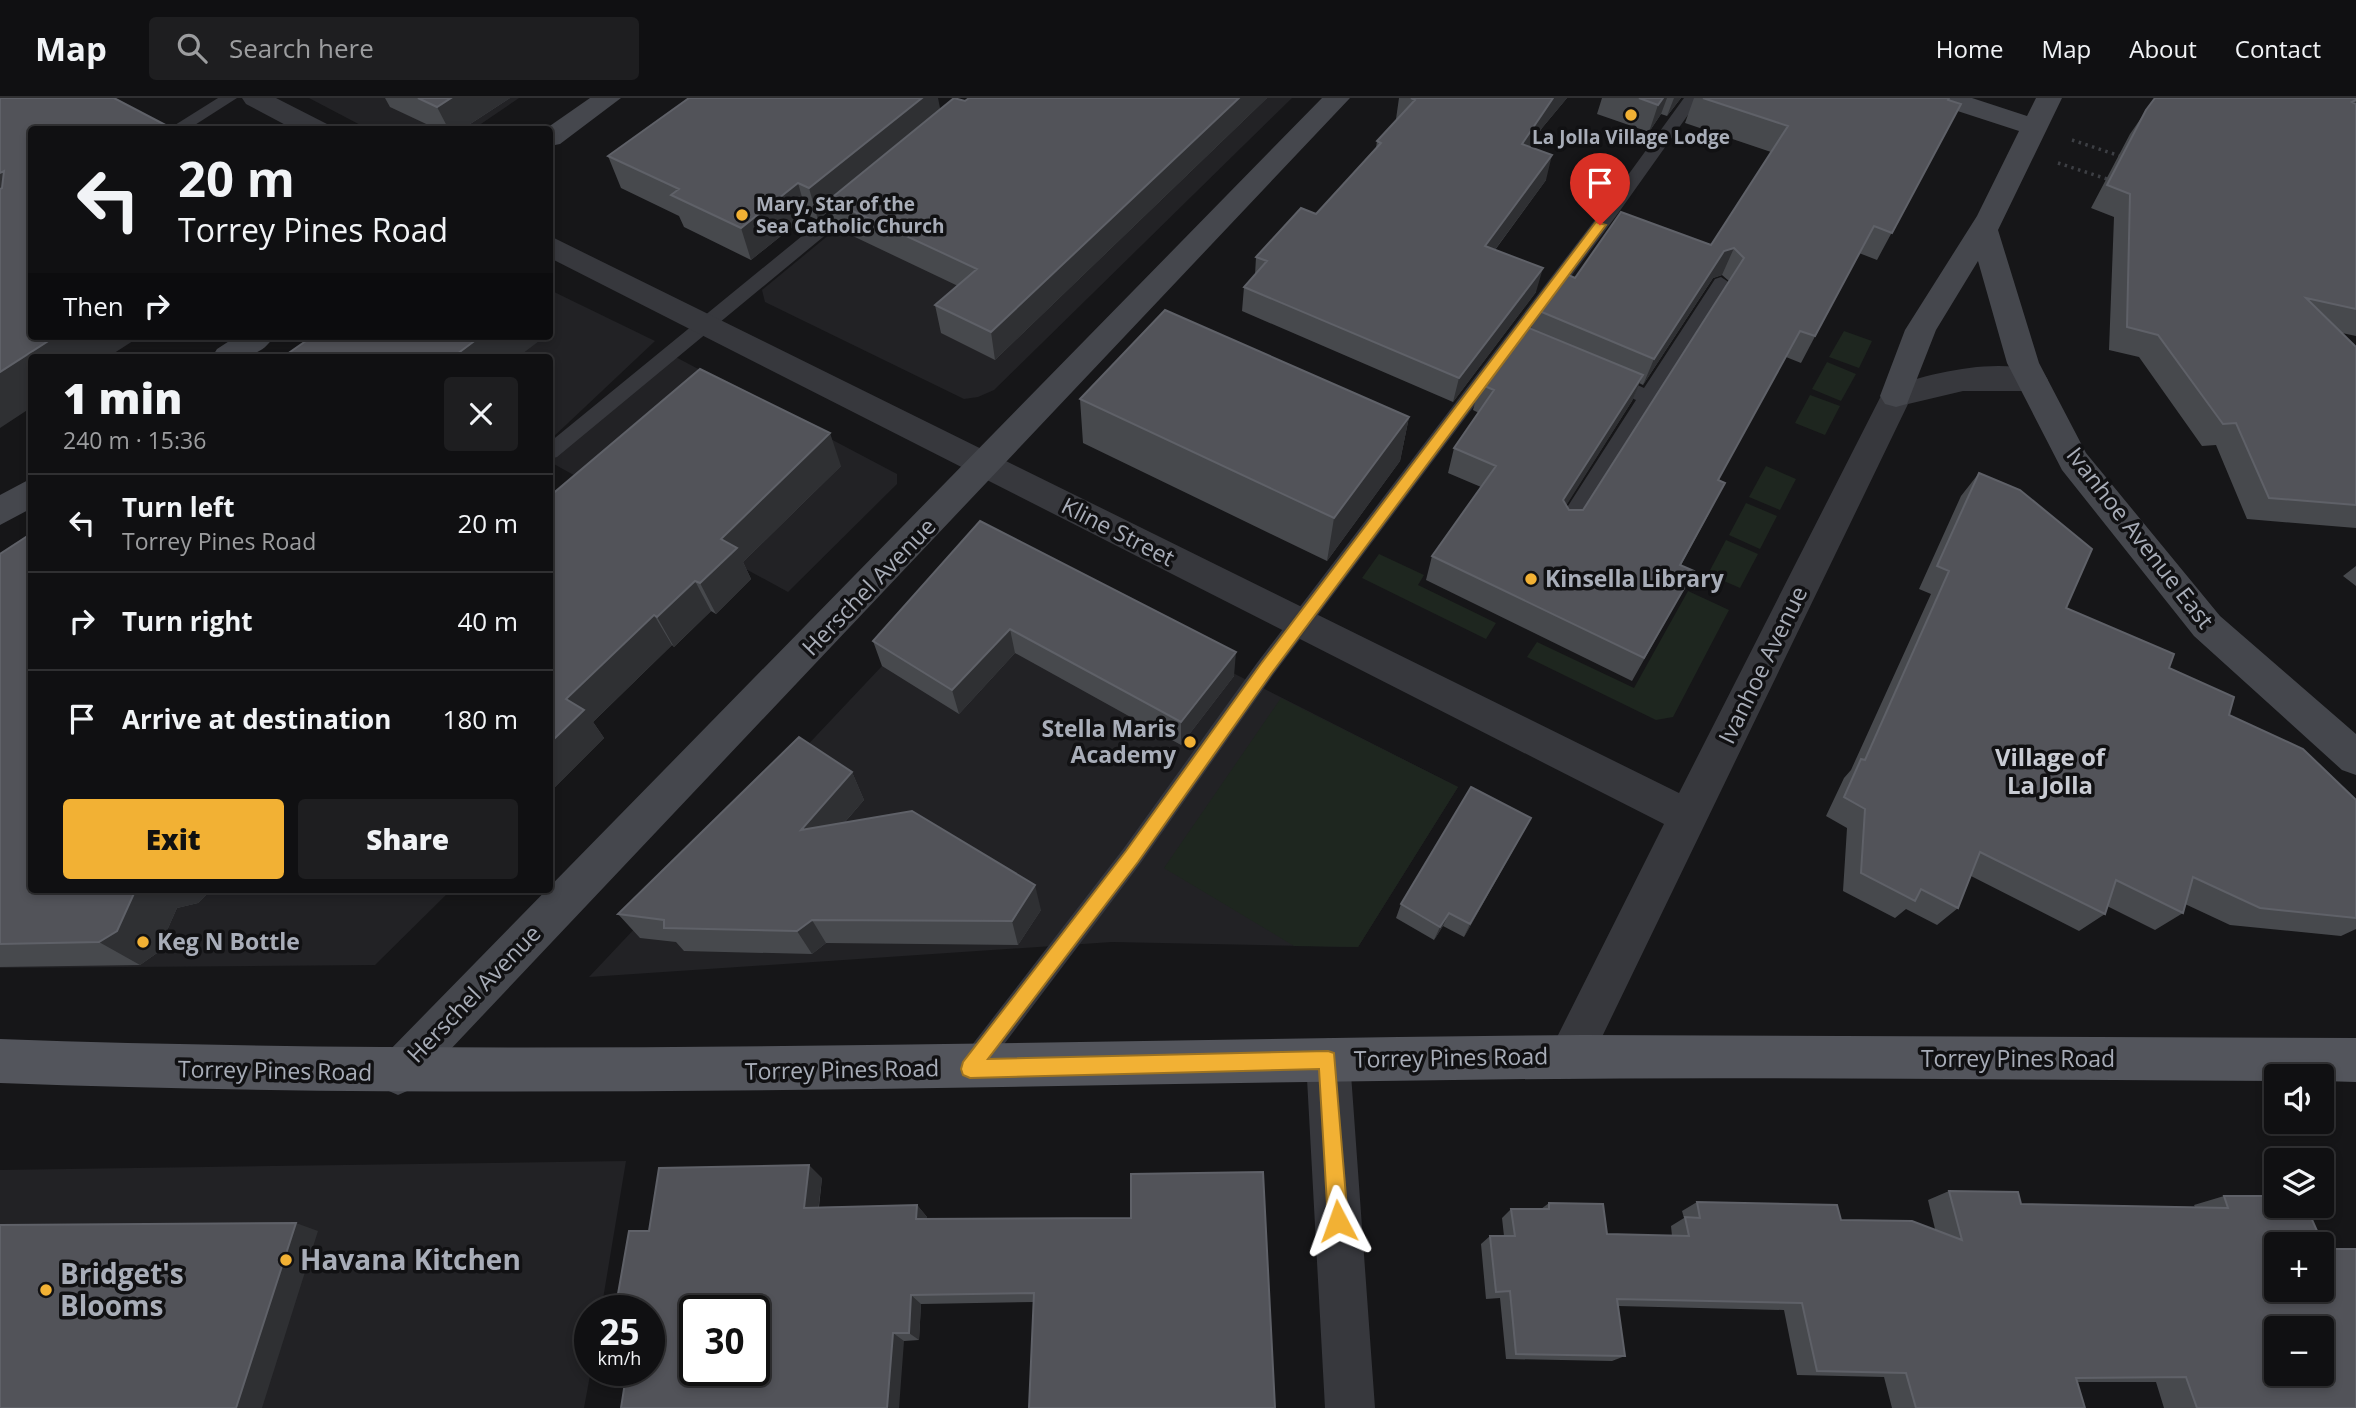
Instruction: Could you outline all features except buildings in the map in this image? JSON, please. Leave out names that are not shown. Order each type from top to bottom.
[{"type":"main road","name":"Torrey Pines Road","points":[[0,1060],[210,1070],[398,1073],[970,1069],[1569,1057],[2356,1060]]},
{"type":"street","points":[[255,98],[309,126]]},
{"type":"street","points":[[553,136],[608,98]]},
{"type":"street","name":"Herschel Avenue","points":[[398,1073],[986,466],[1337,98]]},
{"type":"street","points":[[1945,98],[2028,139]]},
{"type":"street","points":[[1896,396],[1905,361],[1921,329],[1949,278],[1983,230],[2049,98]]},
{"type":"street","name":"Ivanhoe Avenue East","points":[[1983,230],[2023,363],[2074,461],[2207,626],[2356,758]]},
{"type":"street","name":"Kline Street","points":[[553,248],[1688,817]]},
{"type":"street","points":[[232,354],[253,340]]},
{"type":"street","points":[[1896,396],[1943,381],[1987,377],[2032,380]]},
{"type":"street","name":"Ivanhoe Avenue","points":[[1569,1057],[1896,396]]},
{"type":"street","points":[[0,512],[28,494]]},
{"type":"street","points":[[1328,1060],[1350,1408]]},
{"type":"lane","points":[[182,126],[229,98]]},
{"type":"lane","points":[[970,1069],[1132,856],[1300,624],[1512,340],[1614,208],[1692,98]]},
{"type":"lane","points":[[553,449],[875,185]]},
{"type":"lane","points":[[1566,526],[1721,284]]},
{"type":"lane","points":[[1512,340],[1535,350]]},
{"type":"lane","points":[[1592,373],[1648,397]]},
{"type":"path","points":[[2028,139],[2132,160]]},
{"type":"path","points":[[2028,139],[2119,184]]},
{"type":"path","points":[[2107,179],[2119,156]]},
{"type":"shaded area","points":[[309,98],[519,98],[478,126],[362,126]]},
{"type":"shaded area","points":[[995,98],[1292,98],[994,390],[978,397],[964,399],[765,302],[762,290]]},
{"type":"shaded area","points":[[553,291],[655,341],[553,437],[553,354],[333,354],[352,340],[553,340]]},
{"type":"shaded area","points":[[1844,331],[1872,341],[1859,368],[1829,357]]},
{"type":"shaded area","points":[[668,353],[897,474],[897,484],[788,592],[553,464],[553,449]]},
{"type":"shaded area","points":[[1827,362],[1856,374],[1841,401],[1812,389]]},
{"type":"shaded area","points":[[1810,395],[1840,406],[1825,435],[1795,423]]},
{"type":"shaded area","points":[[1766,466],[1796,479],[1780,510],[1749,497]]},
{"type":"shaded area","points":[[1746,503],[1777,516],[1760,549],[1729,535]]},
{"type":"shaded area","points":[[1726,540],[1758,554],[1740,588],[1708,574]]},
{"type":"shaded area","points":[[986,548],[1458,787],[1358,947],[1112,942],[589,977],[882,666]]},
{"type":"shaded area","points":[[1379,554],[1424,575],[1418,585],[1496,623],[1486,639],[1362,578]]},
{"type":"shaded area","points":[[1688,591],[1729,610],[1673,717],[1656,720],[1527,657],[1537,642],[1634,688]]},
{"type":"shaded area","points":[[0,595],[28,852],[28,893],[448,893],[375,965],[0,968]]},
{"type":"shaded area","points":[[1281,698],[1458,787],[1358,947],[1294,946],[1164,868]]},
{"type":"shaded area","points":[[626,1161],[604,1295],[574,1295],[574,1386],[588,1386],[584,1408],[0,1408],[0,1170]]},
{"type":"place","name":"La Jolla Village Lodge","points":[[1631,115]]},
{"type":"place","name":"Mary, Star of the Sea Catholic Church","points":[[742,215]]},
{"type":"place","name":"Kinsella Library","points":[[1531,579]]},
{"type":"place","name":"Stella Maris Academy","points":[[1190,742]]},
{"type":"place","name":"Keg N Bottle","points":[[143,942]]},
{"type":"place","name":"Havana Kitchen","points":[[286,1260]]},
{"type":"place","name":"Bridget's Blooms","points":[[46,1290]]},
{"type":"district","name":"Village of La Jolla","points":[[2050,772]]},
{"type":"route","points":[[1338,1221],[1328,1060],[970,1069],[1132,856],[1265,669],[1600,225]]}]
